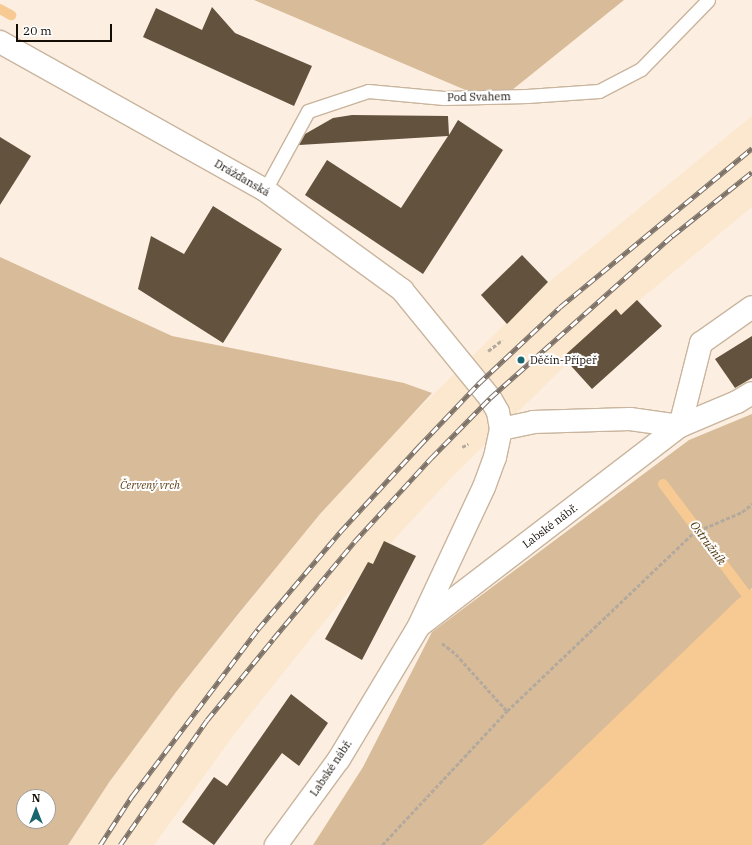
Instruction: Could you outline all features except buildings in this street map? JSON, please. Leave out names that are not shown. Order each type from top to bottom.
[{"type":"street","name":"Drážďanská","points":[[0,42],[265,190],[402,290],[452,354]]},
{"type":"street","points":[[500,429],[533,422],[630,419],[680,426],[701,343],[752,307]]},
{"type":"street","name":"Labské nábř.","points":[[276,845],[339,759],[419,626],[484,487],[495,457],[500,429],[498,412],[490,398],[452,354]]},
{"type":"street","name":"Labské nábř.","points":[[419,626],[680,426],[737,402],[752,393]]},
{"type":"lane","name":"Pod Svahem","points":[[265,190],[308,111],[368,91],[444,98],[527,96],[598,91],[641,69],[708,0]]},
{"type":"path","points":[[382,845],[507,711],[694,533],[742,512],[752,504]]},
{"type":"path","points":[[456,654],[507,711]]},
{"type":"shaded area","points":[[752,116],[752,207],[590,341],[451,478],[374,561],[295,658],[233,736],[154,845],[68,845],[110,781],[176,692],[320,514],[398,429],[543,287]]},
{"type":"shaded area","points":[[752,588],[752,845],[483,845],[737,600]]},
{"type":"green space","points":[[254,0],[624,0],[496,103]]},
{"type":"green space","name":"Červený vrch","points":[[0,257],[172,336],[404,383],[432,393],[320,514],[239,613],[176,692],[110,781],[68,845],[0,845]]},
{"type":"green space","points":[[752,414],[752,588],[483,845],[313,845],[363,767],[432,632],[689,440]]},
{"type":"waterway","name":"Ostružník","points":[[0,9],[11,15]]},
{"type":"waterway","name":"Ostružník","points":[[663,484],[752,602]]},
{"type":"railway","points":[[100,845],[132,796],[258,629],[340,532],[419,446],[478,384],[560,307],[752,148]]},
{"type":"railway","points":[[120,845],[207,720],[354,542],[431,458],[490,398],[672,236],[752,172]]},
{"type":"place","name":"Děčín-Přípeř","points":[[521,360]]}]
